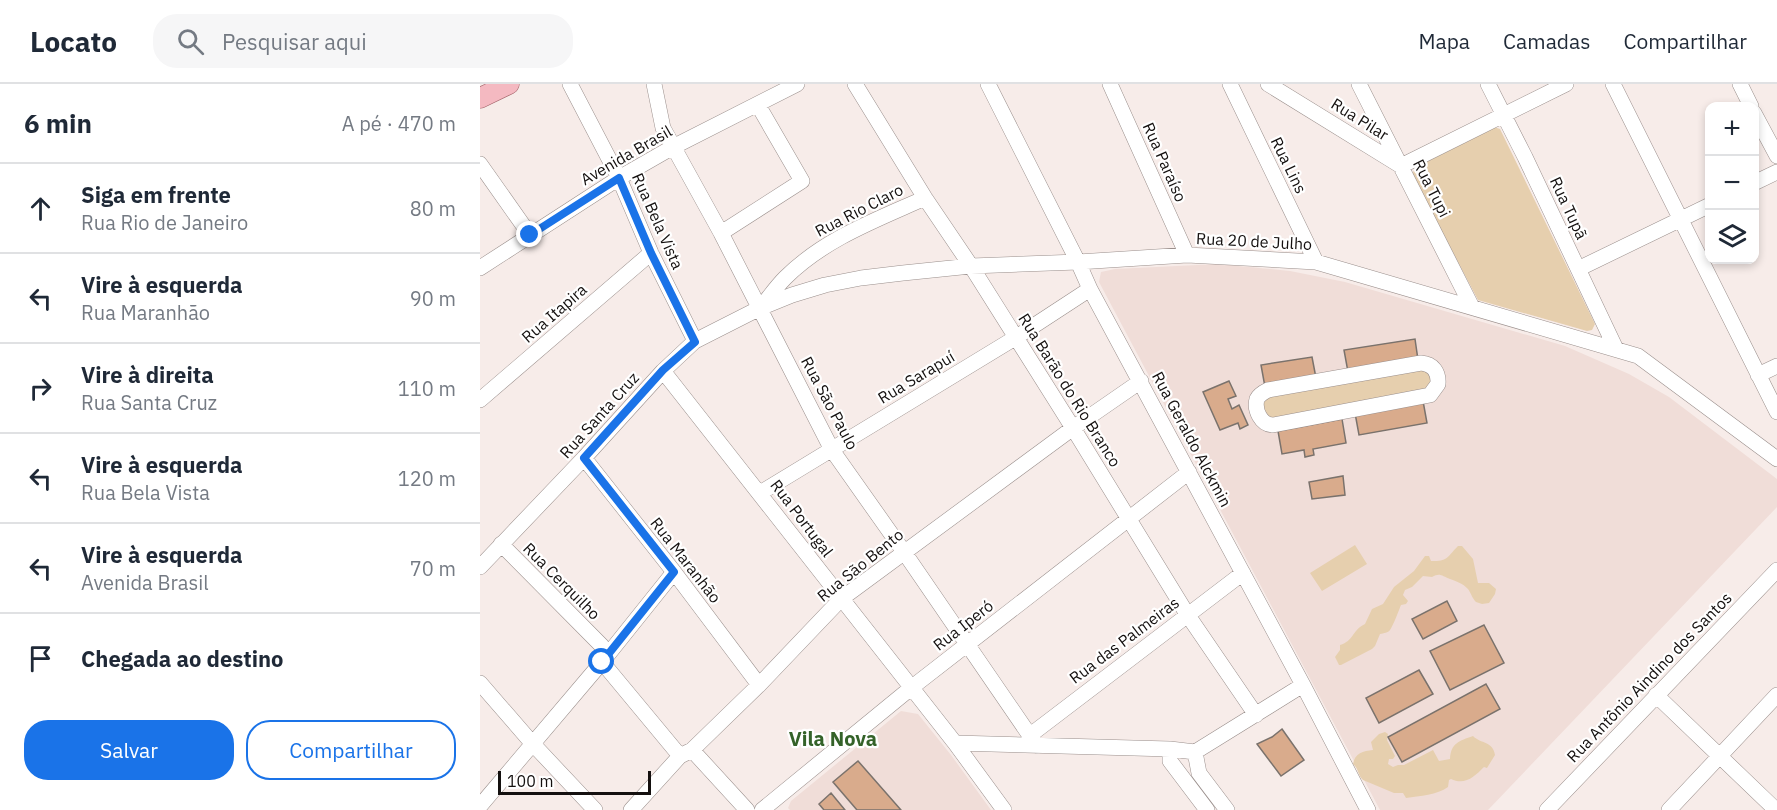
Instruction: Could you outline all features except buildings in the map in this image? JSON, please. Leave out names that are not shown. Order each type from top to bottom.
[{"type":"main road","points":[[480,98],[509,84]]},
{"type":"street","name":"Rua Bela Vista","points":[[570,84],[619,178],[651,253],[695,342]]},
{"type":"street","name":"Rua São Paulo","points":[[654,84],[663,128],[721,232],[832,450],[1033,741]]},
{"type":"street","name":"Avenida Brasil","points":[[480,268],[619,178],[673,147],[798,84]]},
{"type":"street","name":"Rua Barão do Rio Branco","points":[[855,84],[925,198],[971,266],[1073,428],[1187,614],[1256,715]]},
{"type":"street","name":"Rua Geraldo Alckmin","points":[[988,84],[1090,289],[1368,810]]},
{"type":"street","name":"Rua Paraíso","points":[[1110,84],[1187,255]]},
{"type":"street","name":"Rua Lins","points":[[1230,84],[1316,262]]},
{"type":"street","name":"Rua Pilar","points":[[1268,84],[1401,166]]},
{"type":"street","name":"Rua Tupi","points":[[1359,84],[1472,308]]},
{"type":"street","name":"Rua Tupã","points":[[1488,84],[1616,348]]},
{"type":"street","points":[[1401,166],[1566,84]]},
{"type":"street","points":[[1613,84],[1777,412]]},
{"type":"street","points":[[1740,84],[1749,102]]},
{"type":"street","points":[[721,232],[802,181],[758,105]]},
{"type":"street","points":[[1759,121],[1777,156]]},
{"type":"street","points":[[480,164],[530,235]]},
{"type":"street","points":[[1759,181],[1777,172]]},
{"type":"street","name":"Rua Rio Claro","points":[[760,308],[785,278],[816,252],[847,233],[925,198]]},
{"type":"street","points":[[1578,269],[1705,207]]},
{"type":"street","name":"Rua Itapira","points":[[480,400],[651,253]]},
{"type":"street","name":"Rua 20 de Julho","points":[[760,308],[825,285],[861,278],[971,266],[1187,255],[1316,262],[1638,356],[1777,459]]},
{"type":"street","name":"Rua Sarapuí","points":[[760,494],[1015,338],[1090,289]]},
{"type":"street","name":"Rua Santa Cruz","points":[[480,567],[584,458],[663,370],[695,342],[760,308]]},
{"type":"street","points":[[1428,363],[1436,371],[1439,381],[1430,395],[1420,396],[1268,425],[1258,414],[1257,404],[1260,395],[1268,390],[1428,363]]},
{"type":"street","points":[[1758,375],[1777,366]]},
{"type":"street","name":"Rua Portugal","points":[[663,370],[955,743],[1004,810]]},
{"type":"street","name":"Rua São Bento","points":[[631,810],[686,753],[759,685],[841,599],[1073,428],[1141,381]]},
{"type":"street","name":"Rua Maranhão","points":[[584,458],[759,685]]},
{"type":"street","name":"Rua Iperó","points":[[762,810],[911,688],[1189,472]]},
{"type":"street","name":"Rua Cerquilho","points":[[501,544],[602,646],[602,662],[686,753],[747,810]]},
{"type":"street","name":"Rua Antônio Aindino dos Santos","points":[[1547,810],[1777,570]]},
{"type":"street","points":[[480,806],[602,662],[674,572]]},
{"type":"street","name":"Rua das Palmeiras","points":[[1033,741],[1187,614],[1243,573]]},
{"type":"street","points":[[480,683],[595,810]]},
{"type":"street","points":[[955,743],[1033,741],[1195,752],[1303,685]]},
{"type":"street","points":[[1656,695],[1776,810]]},
{"type":"street","points":[[1669,810],[1777,695]]},
{"type":"street","points":[[1170,749],[1170,761],[1212,807]]},
{"type":"street","points":[[1195,752],[1199,773],[1212,807]]},
{"type":"shaded area","points":[[1494,127],[1500,129],[1595,324],[1592,330],[1587,331],[1478,300],[1412,175],[1417,163]]},
{"type":"shaded area","points":[[1218,264],[1290,271],[1345,282],[1565,346],[1629,374],[1669,397],[1777,479],[1777,507],[1488,810],[1380,810],[1099,282],[1101,272],[1115,269]]},
{"type":"shaded area","points":[[1427,364],[1435,388],[1268,424],[1259,399]]},
{"type":"shaded area","points":[[1355,545],[1367,564],[1322,591],[1310,573]]},
{"type":"shaded area","points":[[1458,546],[1462,546],[1473,559],[1478,583],[1489,583],[1496,589],[1489,603],[1476,602],[1464,585],[1443,576],[1423,576],[1412,587],[1405,590],[1403,595],[1408,601],[1401,605],[1390,630],[1380,634],[1375,646],[1339,665],[1335,657],[1340,650],[1340,645],[1348,641],[1365,624],[1372,609],[1383,604],[1394,587],[1414,571],[1425,556],[1429,556],[1431,561],[1441,560],[1447,558]]},
{"type":"shaded area","points":[[901,711],[918,714],[991,810],[790,810],[788,808],[791,801]]},
{"type":"shaded area","points":[[1385,732],[1388,734],[1387,740],[1395,756],[1389,759],[1388,764],[1393,767],[1404,765],[1433,750],[1439,761],[1450,759],[1452,749],[1457,743],[1473,736],[1492,747],[1495,755],[1487,768],[1484,767],[1465,781],[1451,779],[1448,787],[1439,792],[1406,798],[1403,793],[1394,793],[1363,780],[1353,764],[1360,753],[1373,750],[1371,742],[1379,734]]},
{"type":"district","name":"Vila Nova","points":[[833,739]]},
{"type":"route","points":[[530,235],[619,178],[651,253],[695,342],[663,370],[584,458],[674,572],[602,662]]}]
